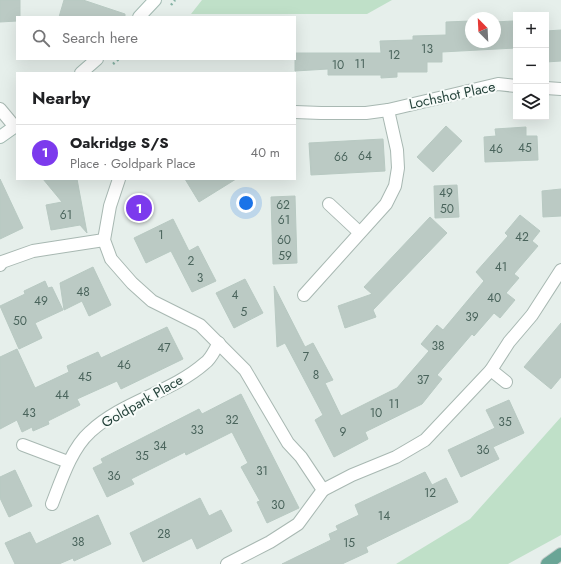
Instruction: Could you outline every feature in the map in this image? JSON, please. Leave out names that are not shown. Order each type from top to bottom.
[{"type":"main road","points":[[547,564],[561,554]]},
{"type":"street","points":[[139,16],[155,0]]},
{"type":"street","points":[[82,72],[96,60]]},
{"type":"street","name":"Lochshot Place","points":[[296,112],[343,113],[388,110],[498,84],[513,86]]},
{"type":"street","points":[[549,88],[561,89]]},
{"type":"street","points":[[0,109],[16,126],[0,137]]},
{"type":"street","points":[[304,295],[359,232],[386,204],[395,186],[398,168],[397,150],[388,110]]},
{"type":"street","points":[[118,180],[110,206],[104,240],[111,259],[132,283],[152,301],[200,325],[245,370],[288,443],[301,457],[323,490]]},
{"type":"street","points":[[329,204],[359,232]]},
{"type":"street","points":[[0,265],[2,262],[33,251],[104,240]]},
{"type":"street","points":[[227,564],[270,542],[298,524],[323,490],[396,457],[425,440],[491,370],[509,342],[532,315],[561,270]]},
{"type":"street","name":"Goldpark Place","points":[[52,504],[68,462],[89,432],[112,415],[171,386],[206,363],[219,343]]},
{"type":"street","points":[[491,370],[506,382]]},
{"type":"street","points":[[23,445],[68,462]]},
{"type":"green space","points":[[202,0],[392,0],[367,14],[191,14]]},
{"type":"green space","points":[[561,417],[561,535],[508,564],[396,564],[470,519]]},
{"type":"building","points":[[0,0],[20,0],[20,16],[16,16],[16,21],[0,22]]},
{"type":"building","points":[[64,0],[83,0],[125,14],[125,16],[59,16]]},
{"type":"building","points":[[465,21],[465,48],[501,48],[501,22],[513,21],[513,48],[442,52],[442,62],[427,62],[427,72],[397,72],[397,77],[381,78],[381,75],[328,75],[328,69],[295,71],[296,53],[381,53],[380,41],[413,40],[413,36],[446,35],[446,22]]},
{"type":"building","points":[[561,30],[561,61],[549,62],[549,31]]},
{"type":"building","points":[[446,126],[462,141],[433,172],[417,157]]},
{"type":"building","points":[[526,127],[526,136],[537,136],[538,160],[485,162],[484,137],[496,136],[495,129]]},
{"type":"building","points":[[383,139],[385,171],[311,175],[309,143]]},
{"type":"building","points":[[0,179],[23,228],[0,239]]},
{"type":"building","points":[[44,180],[77,180],[87,233],[80,225],[51,230],[46,205],[62,202]]},
{"type":"building","points":[[186,180],[234,180],[199,202]]},
{"type":"building","points":[[457,185],[459,217],[435,218],[434,186]]},
{"type":"building","points":[[561,189],[561,216],[543,217],[542,191]]},
{"type":"building","points":[[295,196],[297,263],[273,264],[271,197]]},
{"type":"building","points":[[520,215],[540,231],[532,241],[538,246],[514,274],[519,278],[506,293],[515,300],[500,318],[494,313],[474,336],[472,334],[437,375],[442,379],[422,404],[365,432],[368,439],[334,457],[315,420],[323,415],[285,343],[277,347],[274,286],[305,347],[313,343],[333,380],[325,383],[341,416],[397,388],[429,351],[421,344],[437,325],[443,330],[484,281],[476,272],[508,236],[505,233]]},
{"type":"building","points":[[430,217],[447,233],[373,310],[376,317],[345,328],[338,306],[372,294],[364,287]]},
{"type":"building","points":[[173,219],[189,251],[198,246],[216,281],[192,292],[171,251],[146,263],[134,238]]},
{"type":"building","points":[[93,267],[111,305],[89,316],[82,301],[64,310],[60,283]]},
{"type":"building","points":[[245,279],[263,313],[234,328],[216,293]]},
{"type":"building","points":[[45,281],[48,288],[52,287],[63,310],[35,323],[42,338],[19,349],[0,306],[25,294],[24,291]]},
{"type":"building","points":[[561,323],[561,377],[551,389],[524,367]]},
{"type":"building","points":[[167,327],[183,359],[121,389],[117,381],[77,399],[80,405],[48,421],[49,424],[33,431],[32,427],[22,432],[17,420],[0,429],[0,357],[17,349],[35,388],[69,372],[67,366],[98,352],[101,358]]},
{"type":"building","points":[[241,394],[299,508],[267,523],[257,502],[260,501],[241,467],[248,463],[232,432],[186,455],[185,452],[131,479],[134,484],[107,497],[93,468],[103,463],[101,459],[199,409],[202,414]]},
{"type":"building","points":[[509,400],[524,433],[493,447],[499,459],[461,477],[448,450],[495,428],[486,410]]},
{"type":"building","points":[[15,470],[32,506],[9,517],[0,498],[0,477]]},
{"type":"building","points":[[425,472],[432,485],[446,478],[458,502],[366,547],[368,552],[342,564],[282,564],[331,540],[329,534],[338,530],[336,526],[359,515],[355,505]]},
{"type":"building","points":[[200,498],[209,516],[221,510],[232,531],[197,549],[192,538],[143,562],[130,533]]},
{"type":"building","points":[[98,515],[111,544],[74,561],[73,558],[59,564],[15,564],[5,543],[30,532],[36,544]]},
{"type":"place","name":"Oakridge S/S","points":[[139,208]]}]
